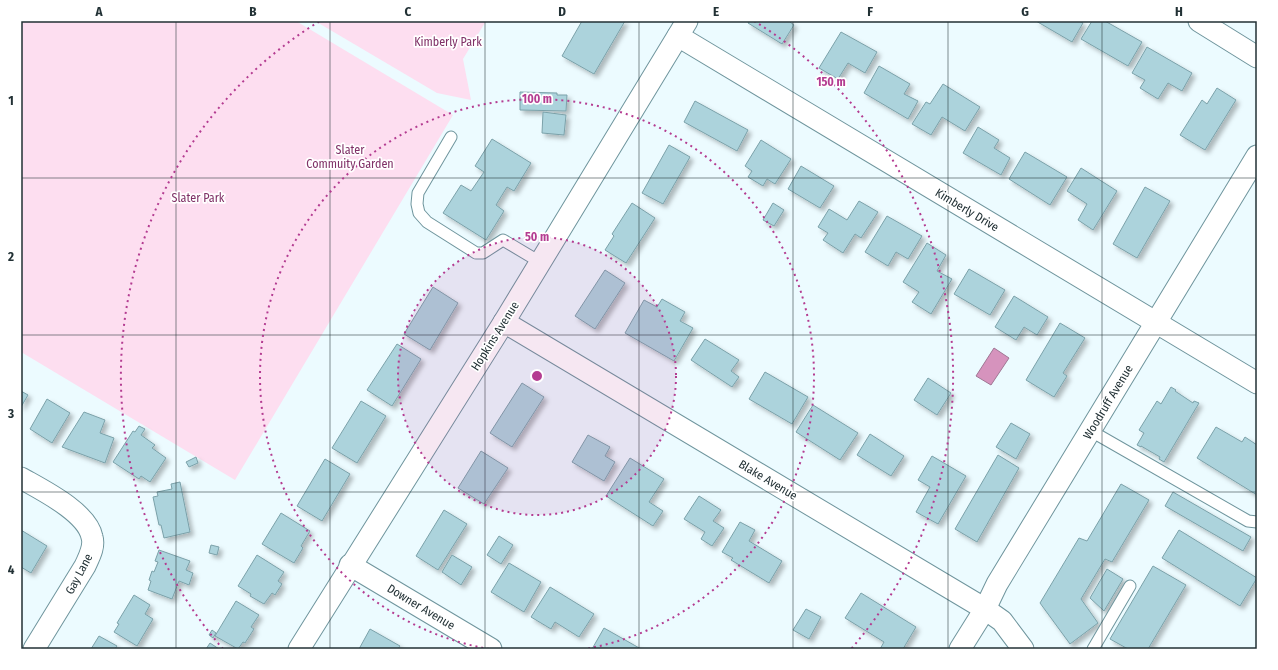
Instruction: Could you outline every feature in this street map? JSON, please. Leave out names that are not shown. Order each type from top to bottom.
[{"type":"street","points":[[1199,21],[1257,57]]},
{"type":"street","name":"Hopkins Avenue","points":[[299,649],[350,565],[504,322],[683,28]]},
{"type":"street","name":"Kimberly Drive","points":[[683,28],[1156,324],[1257,383]]},
{"type":"street","name":"Woodruff Avenue","points":[[960,649],[985,609],[997,584],[1257,156]]},
{"type":"street","name":"Blake Avenue","points":[[504,322],[985,609],[1002,621],[1023,649]]},
{"type":"street","name":"Gay Lane","points":[[21,478],[79,514],[88,526],[93,538],[92,552],[85,566],[34,649]]},
{"type":"street","name":"Downer Avenue","points":[[350,565],[491,649]]},
{"type":"lane","points":[[451,137],[418,193],[417,204],[419,213],[427,222],[476,253],[483,253],[503,240],[540,262]]},
{"type":"lane","points":[[1091,430],[1248,521],[1257,522]]},
{"type":"lane","points":[[1093,649],[1130,586]]},
{"type":"green space","name":"Slater Park","points":[[21,21],[296,21],[453,115],[235,480],[21,352]]},
{"type":"green space","name":"Kimberly Park","points":[[315,21],[486,21],[463,59],[471,100],[437,93]]},
{"type":"shaded area","points":[[994,348],[1009,358],[991,385],[976,376]]},
{"type":"building","points":[[582,21],[625,21],[594,74],[562,56]]},
{"type":"building","points":[[749,21],[790,21],[794,25],[782,44],[748,23]]},
{"type":"building","points":[[1036,21],[1079,21],[1083,23],[1072,42]]},
{"type":"building","points":[[1092,21],[1105,21],[1142,42],[1128,66],[1081,39]]},
{"type":"building","points":[[841,32],[877,52],[865,73],[848,63],[838,79],[819,68]]},
{"type":"building","points":[[1147,47],[1192,73],[1182,91],[1168,83],[1158,99],[1140,88],[1145,80],[1132,73]]},
{"type":"building","points":[[879,66],[910,84],[904,94],[918,101],[908,119],[864,93]]},
{"type":"building","points":[[943,84],[980,107],[965,131],[942,117],[931,135],[912,124],[926,102],[930,104]]},
{"type":"building","points":[[1217,88],[1236,100],[1205,150],[1180,135],[1202,100],[1207,104]]},
{"type":"building","points":[[520,92],[557,93],[557,95],[567,95],[566,111],[520,110]]},
{"type":"building","points":[[695,101],[748,130],[737,151],[684,122]]},
{"type":"building","points":[[543,112],[566,115],[564,135],[542,133]]},
{"type":"building","points":[[978,127],[999,140],[994,148],[1010,158],[1001,175],[963,153]]},
{"type":"building","points":[[492,139],[531,163],[514,191],[507,187],[496,205],[504,211],[486,240],[443,213],[461,185],[471,191],[484,172],[475,166]]},
{"type":"building","points":[[761,140],[791,159],[775,184],[767,179],[763,186],[748,177],[752,171],[745,166]]},
{"type":"building","points":[[669,145],[690,157],[663,204],[642,193]]},
{"type":"building","points":[[1025,152],[1067,177],[1050,205],[1009,179]]},
{"type":"building","points":[[801,166],[834,186],[820,208],[788,189]]},
{"type":"building","points":[[1081,168],[1117,191],[1093,230],[1078,220],[1087,204],[1067,191]]},
{"type":"building","points":[[1145,187],[1170,201],[1137,258],[1113,244]]},
{"type":"building","points":[[859,201],[878,212],[861,238],[855,234],[843,253],[823,240],[828,233],[818,227],[829,209],[847,220]]},
{"type":"building","points":[[632,203],[655,218],[626,263],[605,250],[614,236],[612,234]]},
{"type":"building","points":[[773,203],[784,210],[774,226],[763,220]]},
{"type":"building","points":[[887,216],[922,236],[908,259],[896,252],[888,266],[865,252]]},
{"type":"building","points":[[927,243],[946,255],[937,271],[952,279],[931,314],[912,302],[919,292],[903,282]]},
{"type":"building","points":[[969,269],[1005,290],[990,315],[954,294]]},
{"type":"building","points":[[605,270],[625,283],[595,329],[575,316]]},
{"type":"building","points":[[433,287],[458,303],[430,350],[404,334]]},
{"type":"building","points":[[1014,296],[1048,317],[1037,335],[1024,327],[1016,340],[995,327]]},
{"type":"building","points":[[662,299],[685,312],[680,321],[693,328],[674,361],[625,333],[644,300],[657,307]]},
{"type":"building","points":[[1060,323],[1085,338],[1063,373],[1067,376],[1054,397],[1026,380]]},
{"type":"building","points":[[705,339],[739,360],[731,371],[739,377],[732,387],[691,360]]},
{"type":"building","points":[[397,344],[421,359],[392,406],[367,390]]},
{"type":"building","points":[[765,372],[808,397],[792,424],[749,399]]},
{"type":"building","points":[[928,378],[951,393],[937,415],[914,400]]},
{"type":"building","points":[[522,383],[544,397],[512,447],[490,433]]},
{"type":"building","points":[[1171,387],[1193,403],[1194,401],[1199,403],[1164,462],[1159,459],[1160,457],[1137,445],[1144,433],[1139,430],[1157,401],[1161,404]]},
{"type":"building","points":[[21,391],[28,395],[21,407]]},
{"type":"building","points":[[47,399],[70,413],[52,443],[30,429]]},
{"type":"building","points":[[361,401],[386,416],[357,463],[332,448]]},
{"type":"building","points":[[813,405],[858,433],[840,460],[796,432]]},
{"type":"building","points":[[84,412],[105,420],[100,433],[114,438],[105,463],[62,447]]},
{"type":"building","points":[[1011,423],[1030,434],[1016,459],[996,447]]},
{"type":"building","points":[[139,426],[145,429],[141,435],[155,445],[152,448],[166,458],[150,482],[141,476],[139,479],[113,462],[133,431],[135,432]]},
{"type":"building","points":[[1216,427],[1242,442],[1245,437],[1257,445],[1257,495],[1197,458]]},
{"type":"building","points":[[870,434],[904,456],[891,476],[857,455]]},
{"type":"building","points":[[588,435],[610,447],[605,456],[615,462],[604,481],[572,462]]},
{"type":"building","points":[[481,451],[508,468],[484,504],[458,488]]},
{"type":"building","points":[[998,455],[1019,468],[977,542],[955,529]]},
{"type":"building","points":[[932,456],[966,476],[938,524],[916,512],[930,487],[918,480]]},
{"type":"building","points":[[196,457],[198,463],[189,467],[186,462]]},
{"type":"building","points":[[630,458],[664,479],[649,502],[663,511],[653,526],[606,496]]},
{"type":"building","points":[[325,459],[350,474],[322,521],[297,506]]},
{"type":"building","points":[[180,482],[190,532],[164,538],[161,525],[159,525],[153,497],[158,496],[157,492],[172,489],[171,484]]},
{"type":"building","points":[[1121,484],[1149,500],[1112,562],[1105,559],[1081,599],[1098,623],[1070,644],[1040,603],[1079,538],[1087,541]]},
{"type":"building","points":[[1173,492],[1251,537],[1243,551],[1165,506]]},
{"type":"building","points":[[699,496],[721,510],[713,521],[724,528],[712,546],[701,539],[705,532],[684,519]]},
{"type":"building","points":[[444,510],[467,524],[438,570],[416,556]]},
{"type":"building","points":[[281,513],[310,531],[301,546],[303,548],[294,563],[262,544]]},
{"type":"building","points":[[740,522],[755,530],[749,541],[782,561],[769,583],[731,560],[733,558],[722,552]]},
{"type":"building","points":[[21,530],[47,546],[31,573],[21,567]]},
{"type":"building","points":[[1179,530],[1257,578],[1240,606],[1162,558]]},
{"type":"building","points":[[499,536],[513,545],[501,564],[487,555]]},
{"type":"building","points":[[211,545],[219,547],[217,555],[209,553]]},
{"type":"building","points":[[159,550],[190,561],[186,570],[193,573],[189,585],[179,581],[172,599],[148,590],[152,571],[154,572],[158,562],[155,561]]},
{"type":"building","points":[[257,555],[284,572],[278,581],[282,584],[275,595],[272,593],[264,604],[250,596],[251,594],[238,586]]},
{"type":"building","points":[[452,555],[472,567],[461,585],[442,572]]},
{"type":"building","points":[[509,563],[541,582],[524,612],[491,592]]},
{"type":"building","points":[[1153,566],[1186,585],[1148,649],[1128,649],[1110,639]]},
{"type":"building","points":[[1107,569],[1123,579],[1104,611],[1090,598]]},
{"type":"building","points":[[550,587],[594,614],[579,637],[555,622],[551,629],[531,617]]},
{"type":"building","points":[[861,593],[916,627],[903,649],[880,649],[884,642],[845,618]]},
{"type":"building","points":[[134,595],[150,605],[145,614],[153,619],[137,646],[114,632],[119,624],[117,623]]},
{"type":"building","points":[[236,601],[259,615],[251,627],[254,629],[245,643],[243,642],[238,649],[215,636]]},
{"type":"building","points":[[806,609],[821,617],[809,639],[793,630]]},
{"type":"building","points":[[604,628],[641,649],[592,649]]},
{"type":"building","points":[[370,629],[400,646],[398,649],[359,649]]},
{"type":"building","points":[[212,630],[216,633],[213,638],[209,635]]},
{"type":"building","points":[[99,636],[117,646],[115,649],[91,649]]},
{"type":"building","points":[[210,643],[219,649],[206,649]]},
{"type":"park label","name":"Slater Commuity Garden","points":[[350,157]]}]
